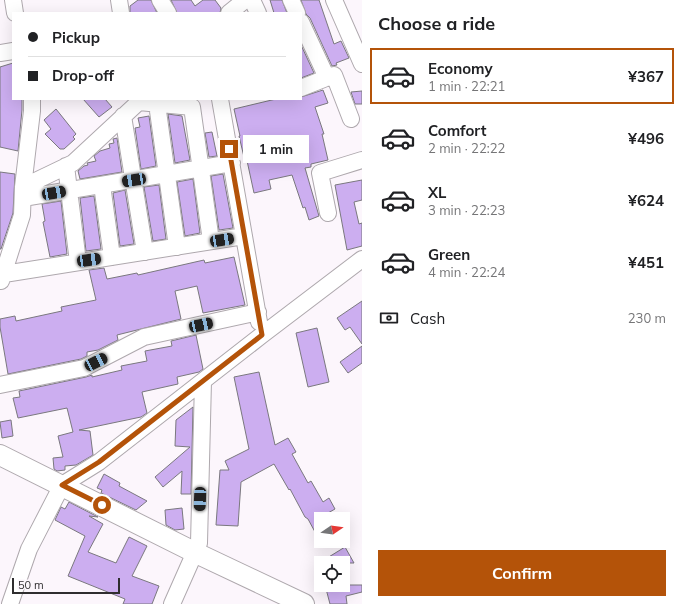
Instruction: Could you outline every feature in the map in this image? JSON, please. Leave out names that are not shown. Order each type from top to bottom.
[{"type":"street","points":[[13,0],[15,12]]},
{"type":"street","points":[[119,0],[121,12]]},
{"type":"street","points":[[160,0],[167,12]]},
{"type":"street","points":[[252,0],[258,12]]},
{"type":"street","points":[[291,0],[297,12]]},
{"type":"street","points":[[334,0],[362,64]]},
{"type":"street","points":[[302,24],[327,78]]},
{"type":"street","points":[[0,53],[12,51]]},
{"type":"street","points":[[302,88],[334,75],[351,119]]},
{"type":"street","points":[[32,100],[22,215],[2,278],[78,262],[244,236]]},
{"type":"street","points":[[220,100],[262,335]]},
{"type":"street","points":[[23,193],[73,163],[123,116],[146,102],[192,107],[211,241]]},
{"type":"street","points":[[146,102],[167,174],[177,247]]},
{"type":"street","points":[[123,116],[145,252]]},
{"type":"street","points":[[328,213],[320,173],[362,160]]},
{"type":"street","points":[[23,193],[69,191],[232,163]]},
{"type":"street","points":[[66,166],[78,262]]},
{"type":"street","points":[[102,185],[112,257]]},
{"type":"street","points":[[10,604],[29,549],[62,485],[99,462],[362,258]]},
{"type":"street","points":[[0,384],[84,368],[144,337],[258,312]]},
{"type":"street","points":[[172,604],[199,543],[203,381]]},
{"type":"street","points":[[0,455],[194,552],[304,604]]},
{"type":"building","points":[[138,0],[151,0],[157,12],[130,12],[130,6]]},
{"type":"building","points":[[171,0],[191,0],[195,6],[203,0],[215,0],[221,8],[220,12],[177,12]]},
{"type":"building","points":[[270,0],[282,0],[287,12],[274,12]]},
{"type":"building","points":[[301,0],[319,0],[334,44],[341,41],[349,58],[336,63],[337,65],[332,66],[310,18],[306,14]]},
{"type":"building","points":[[302,47],[314,73],[302,78]]},
{"type":"building","points":[[12,63],[12,100],[22,100],[18,151],[0,147],[0,67]]},
{"type":"building","points":[[323,90],[328,103],[315,107],[324,134],[322,134],[328,160],[311,164],[311,167],[305,168],[319,216],[309,220],[305,207],[303,208],[292,175],[269,180],[271,189],[254,193],[246,156],[244,157],[239,136],[234,109],[272,100],[302,100],[302,97]]},
{"type":"building","points":[[362,91],[362,104],[355,104],[351,92]]},
{"type":"building","points":[[84,100],[106,100],[112,107],[99,117]]},
{"type":"building","points":[[56,109],[76,134],[73,137],[75,139],[64,149],[60,149],[45,134],[51,129],[44,120]]},
{"type":"building","points":[[168,114],[182,116],[190,160],[175,163]]},
{"type":"building","points":[[149,116],[156,166],[141,169],[135,128],[140,127],[138,118]]},
{"type":"building","points":[[212,132],[217,156],[209,157],[205,133]]},
{"type":"building","points":[[117,138],[122,172],[80,179],[78,171],[84,166],[88,165],[87,163],[96,161],[94,156],[100,151],[110,148],[109,144],[114,143],[113,139]]},
{"type":"building","points":[[0,172],[15,174],[13,213],[1,249],[0,249]]},
{"type":"building","points":[[223,174],[233,228],[219,230],[211,176]]},
{"type":"building","points":[[193,179],[200,233],[185,236],[177,182]]},
{"type":"building","points":[[362,180],[362,200],[354,202],[359,224],[362,223],[362,246],[347,250],[335,185]]},
{"type":"building","points":[[159,185],[166,239],[153,241],[144,187]]},
{"type":"building","points":[[125,190],[134,244],[120,246],[113,193]]},
{"type":"building","points":[[94,196],[101,249],[86,251],[80,198]]},
{"type":"building","points":[[61,201],[67,254],[50,257],[43,222],[45,221],[42,204]]},
{"type":"building","points":[[234,257],[245,305],[203,313],[197,286],[175,291],[181,319],[117,335],[118,340],[98,350],[87,352],[87,356],[81,359],[8,374],[0,319],[15,316],[16,321],[62,311],[61,307],[96,300],[89,270],[104,268],[107,279],[137,273],[138,275],[204,260],[205,263]]},
{"type":"building","points":[[362,301],[362,344],[350,327],[345,330],[337,318]]},
{"type":"building","points":[[317,328],[329,382],[308,387],[296,333]]},
{"type":"building","points":[[196,335],[203,369],[199,372],[177,377],[178,384],[142,392],[147,413],[141,417],[79,430],[90,431],[93,455],[76,465],[65,466],[65,470],[57,471],[54,469],[53,458],[63,457],[58,436],[73,432],[67,408],[18,418],[13,398],[20,397],[19,391],[122,370],[121,366],[147,361],[145,351],[172,346],[171,341]]},
{"type":"building","points":[[362,346],[362,363],[348,373],[340,362]]},
{"type":"building","points":[[259,372],[275,445],[288,438],[296,452],[292,454],[308,483],[311,481],[323,502],[329,498],[335,509],[330,512],[314,512],[314,530],[274,464],[241,482],[238,526],[216,525],[220,470],[229,470],[225,461],[249,449],[234,377]]},
{"type":"building","points":[[193,407],[191,494],[181,494],[182,471],[163,487],[155,477],[190,447],[175,446],[176,420]]},
{"type":"building","points":[[11,420],[13,436],[2,438],[0,422]]},
{"type":"building","points":[[104,474],[120,483],[119,486],[147,501],[136,510],[101,493],[102,490],[97,488]]},
{"type":"building","points":[[69,502],[98,517],[89,516],[103,524],[88,552],[116,563],[129,537],[147,546],[132,576],[159,586],[152,604],[123,604],[125,599],[68,576],[85,536],[55,520],[61,507],[65,509]]},
{"type":"building","points":[[182,508],[184,529],[175,530],[166,525],[165,510]]},
{"type":"building","points":[[346,548],[354,563],[350,563],[350,556],[330,556]]},
{"type":"building","points":[[350,585],[362,585],[362,592],[346,596],[347,604],[330,604],[327,592],[350,592]]},
{"type":"route","points":[[102,505],[62,485],[99,462],[262,335],[229,149]]}]
